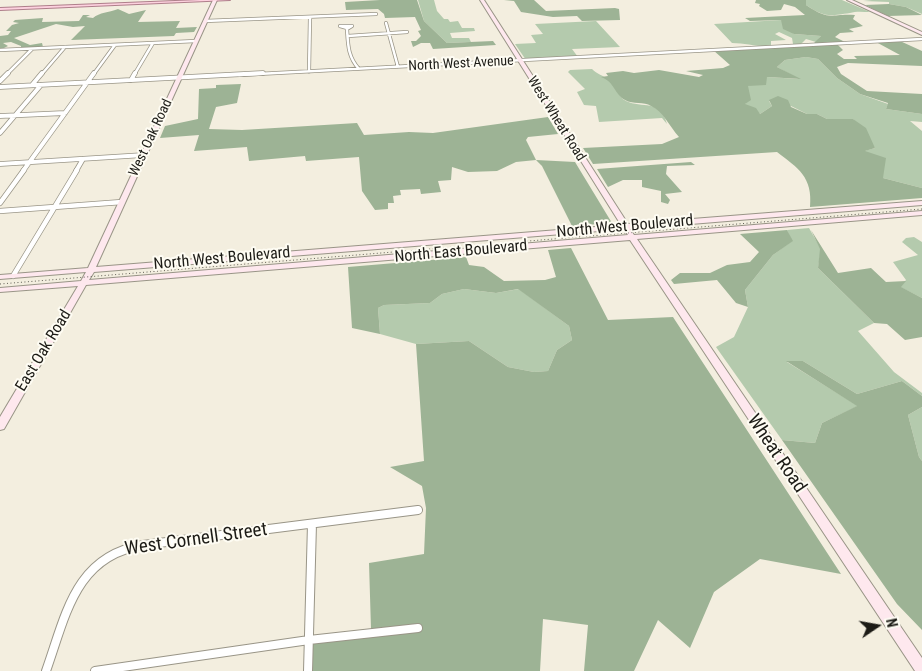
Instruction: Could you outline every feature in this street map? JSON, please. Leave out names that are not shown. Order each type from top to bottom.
[{"type":"main road","points":[[0,9],[228,0]]},
{"type":"street","name":"West Oak Road","points":[[87,277],[215,0]]},
{"type":"street","name":"West Wheat Road","points":[[482,0],[632,237]]},
{"type":"street","points":[[849,0],[922,34]]},
{"type":"street","points":[[205,21],[376,14]]},
{"type":"street","points":[[309,72],[310,17]]},
{"type":"street","points":[[386,23],[398,67]]},
{"type":"street","points":[[347,28],[340,26],[352,26],[347,29],[349,58],[359,69]]},
{"type":"street","points":[[348,36],[407,32]]},
{"type":"street","name":"North West Avenue","points":[[0,87],[922,39]]},
{"type":"street","points":[[0,50],[196,42]]},
{"type":"street","points":[[131,80],[153,43]]},
{"type":"street","points":[[0,203],[115,45]]},
{"type":"street","points":[[32,85],[65,48]]},
{"type":"street","points":[[0,81],[32,49]]},
{"type":"street","points":[[0,132],[41,84]]},
{"type":"street","points":[[0,116],[65,113]]},
{"type":"street","points":[[0,164],[144,155]]},
{"type":"street","points":[[13,276],[84,159]]},
{"type":"street","points":[[0,211],[122,202]]},
{"type":"street","name":"North West Boulevard","points":[[0,278],[13,276],[87,277],[625,227],[922,203]]},
{"type":"street","name":"North East Boulevard","points":[[0,290],[87,277],[632,237],[922,213]]},
{"type":"street","name":"Wheat Road","points":[[632,237],[922,670]]},
{"type":"street","name":"East Oak Road","points":[[0,426],[87,277]]},
{"type":"street","name":"West Cornell Street","points":[[46,671],[77,590],[88,572],[103,558],[131,547],[418,510]]},
{"type":"street","points":[[308,671],[312,524]]},
{"type":"street","points":[[95,671],[309,640],[418,628]]},
{"type":"green space","points":[[417,0],[424,21],[447,43],[493,41],[496,45],[433,49],[430,43],[421,43],[413,47],[411,41],[416,41],[421,36],[418,31],[421,30],[415,17],[385,18],[384,14],[378,9],[346,10],[345,2]]},
{"type":"green space","points":[[418,0],[434,0],[437,11],[444,19],[448,19],[450,22],[458,21],[462,28],[474,28],[475,31],[450,33],[452,38],[469,38],[471,42],[447,43],[424,21]]},
{"type":"green space","points":[[504,0],[534,0],[546,11],[615,8],[619,9],[620,20],[582,21],[577,16],[553,17],[521,12],[514,1]]},
{"type":"green space","points":[[756,0],[806,0],[806,5],[826,15],[855,15],[853,19],[863,26],[849,29],[854,32],[840,33],[835,37],[845,42],[836,43],[843,50],[837,54],[844,59],[857,59],[854,56],[900,55],[876,42],[900,41],[922,51],[922,66],[848,63],[837,67],[841,74],[867,91],[922,94],[922,114],[886,109],[888,103],[860,94],[837,78],[818,59],[806,57],[785,60],[777,67],[801,79],[767,77],[766,85],[748,86],[751,100],[745,104],[756,108],[760,114],[772,106],[769,100],[778,96],[788,100],[791,107],[807,114],[817,114],[827,119],[853,119],[866,128],[875,148],[865,151],[886,158],[883,178],[922,188],[922,198],[810,207],[809,188],[802,174],[777,152],[593,164],[583,148],[662,144],[679,137],[656,109],[645,104],[628,101],[621,97],[606,79],[601,77],[608,76],[606,73],[623,71],[634,73],[659,70],[699,77],[703,75],[686,71],[723,68],[730,65],[713,50],[811,46],[821,36],[794,34],[783,29],[781,20],[750,21],[745,18],[805,15],[795,7],[784,4],[781,10],[767,11],[759,6],[760,4],[755,3]]},
{"type":"green space","points":[[806,0],[842,0],[870,12],[828,15],[806,5]]},
{"type":"green space","points":[[922,0],[922,14],[906,7],[889,4],[889,2],[863,1]]},
{"type":"green space","points":[[889,4],[906,7],[922,15],[888,16],[865,5]]},
{"type":"green space","points":[[118,9],[129,14],[146,10],[138,22],[180,21],[176,28],[197,27],[194,32],[176,33],[174,36],[71,40],[85,26],[73,27],[56,24],[14,38],[30,45],[42,43],[43,47],[21,49],[21,46],[11,42],[3,43],[8,46],[0,50],[0,36],[8,35],[11,31],[6,31],[12,25],[19,23],[13,22],[15,20],[43,18],[42,22],[79,21],[83,15],[90,15],[86,17],[93,18]]},
{"type":"green space","points":[[781,20],[794,34],[821,36],[816,42],[806,39],[800,45],[793,44],[792,38],[779,32],[775,34],[786,40],[771,41],[771,46],[732,43],[714,24]]},
{"type":"green space","points":[[596,21],[620,47],[572,49],[578,57],[526,60],[515,44],[536,43],[531,35],[543,34],[535,24]]},
{"type":"green space","points":[[806,57],[818,59],[837,78],[860,94],[888,104],[886,109],[922,114],[922,122],[910,121],[922,131],[922,188],[883,178],[864,151],[875,148],[853,119],[827,119],[817,114],[807,114],[791,106],[769,101],[772,106],[760,114],[745,105],[748,86],[767,77],[799,79],[777,67],[785,60]]},
{"type":"green space","points":[[592,69],[609,79],[621,97],[626,101],[655,107],[664,116],[667,124],[662,118],[599,122],[596,106],[584,105],[577,92],[585,89],[568,72],[570,70]]},
{"type":"green space","points":[[241,84],[237,103],[216,107],[209,129],[242,130],[357,123],[364,135],[409,132],[433,133],[548,117],[558,134],[528,137],[526,140],[536,160],[516,162],[497,171],[468,172],[452,167],[451,180],[438,181],[441,192],[421,194],[420,189],[400,190],[401,195],[393,196],[394,203],[388,203],[388,209],[375,210],[362,191],[359,157],[306,161],[305,156],[249,161],[247,147],[194,151],[199,135],[160,138],[165,126],[198,119],[199,89],[216,88],[216,85]]},
{"type":"green space","points":[[536,160],[575,162],[612,223],[572,226],[542,166]]},
{"type":"green space","points":[[691,162],[695,165],[667,166],[666,174],[682,192],[665,194],[670,200],[668,204],[661,202],[661,191],[642,187],[642,180],[623,180],[608,187],[597,169]]},
{"type":"green space","points":[[809,228],[821,249],[818,268],[874,323],[858,331],[894,372],[922,393],[922,396],[902,381],[857,394],[803,361],[787,362],[858,406],[822,423],[815,443],[782,440],[716,347],[734,337],[748,307],[745,290],[773,255],[792,241],[787,230]]},
{"type":"green space","points":[[787,230],[793,241],[773,255],[745,290],[748,307],[736,303],[717,280],[674,284],[671,280],[680,273],[710,273],[727,265],[750,262],[759,252],[740,234]]},
{"type":"green space","points":[[811,230],[838,273],[871,268],[886,282],[906,281],[901,287],[922,298],[922,337],[905,340],[887,324],[874,323],[818,268],[820,249]]},
{"type":"green space","points":[[914,237],[922,242],[922,298],[900,287],[906,280],[893,262],[918,255],[902,242],[906,238]]},
{"type":"green space","points":[[571,248],[608,320],[673,317],[841,574],[760,559],[714,592],[690,648],[658,620],[634,671],[584,671],[588,625],[543,619],[540,671],[309,671],[309,642],[371,629],[369,563],[424,554],[426,508],[422,486],[390,467],[424,461],[416,344],[469,341],[508,367],[534,372],[548,371],[557,350],[572,340],[569,326],[518,289],[496,293],[464,289],[442,294],[430,303],[384,305],[378,308],[380,334],[352,328],[348,267],[466,257],[469,265],[484,267],[504,281],[545,280],[556,277],[548,250]]},
{"type":"green space","points":[[464,289],[496,293],[519,289],[569,326],[572,340],[557,350],[548,371],[534,372],[508,367],[469,341],[416,344],[380,334],[378,308],[384,305],[430,303],[442,294]]},
{"type":"green space","points":[[786,361],[803,361],[857,394],[902,381],[922,396],[922,407],[908,415],[919,457],[922,461],[922,630],[897,604],[782,440],[815,443],[822,423],[857,406]]},
{"type":"green space","points":[[922,407],[922,461],[919,457],[908,415]]},
{"type":"railway","points":[[0,284],[922,209]]}]
